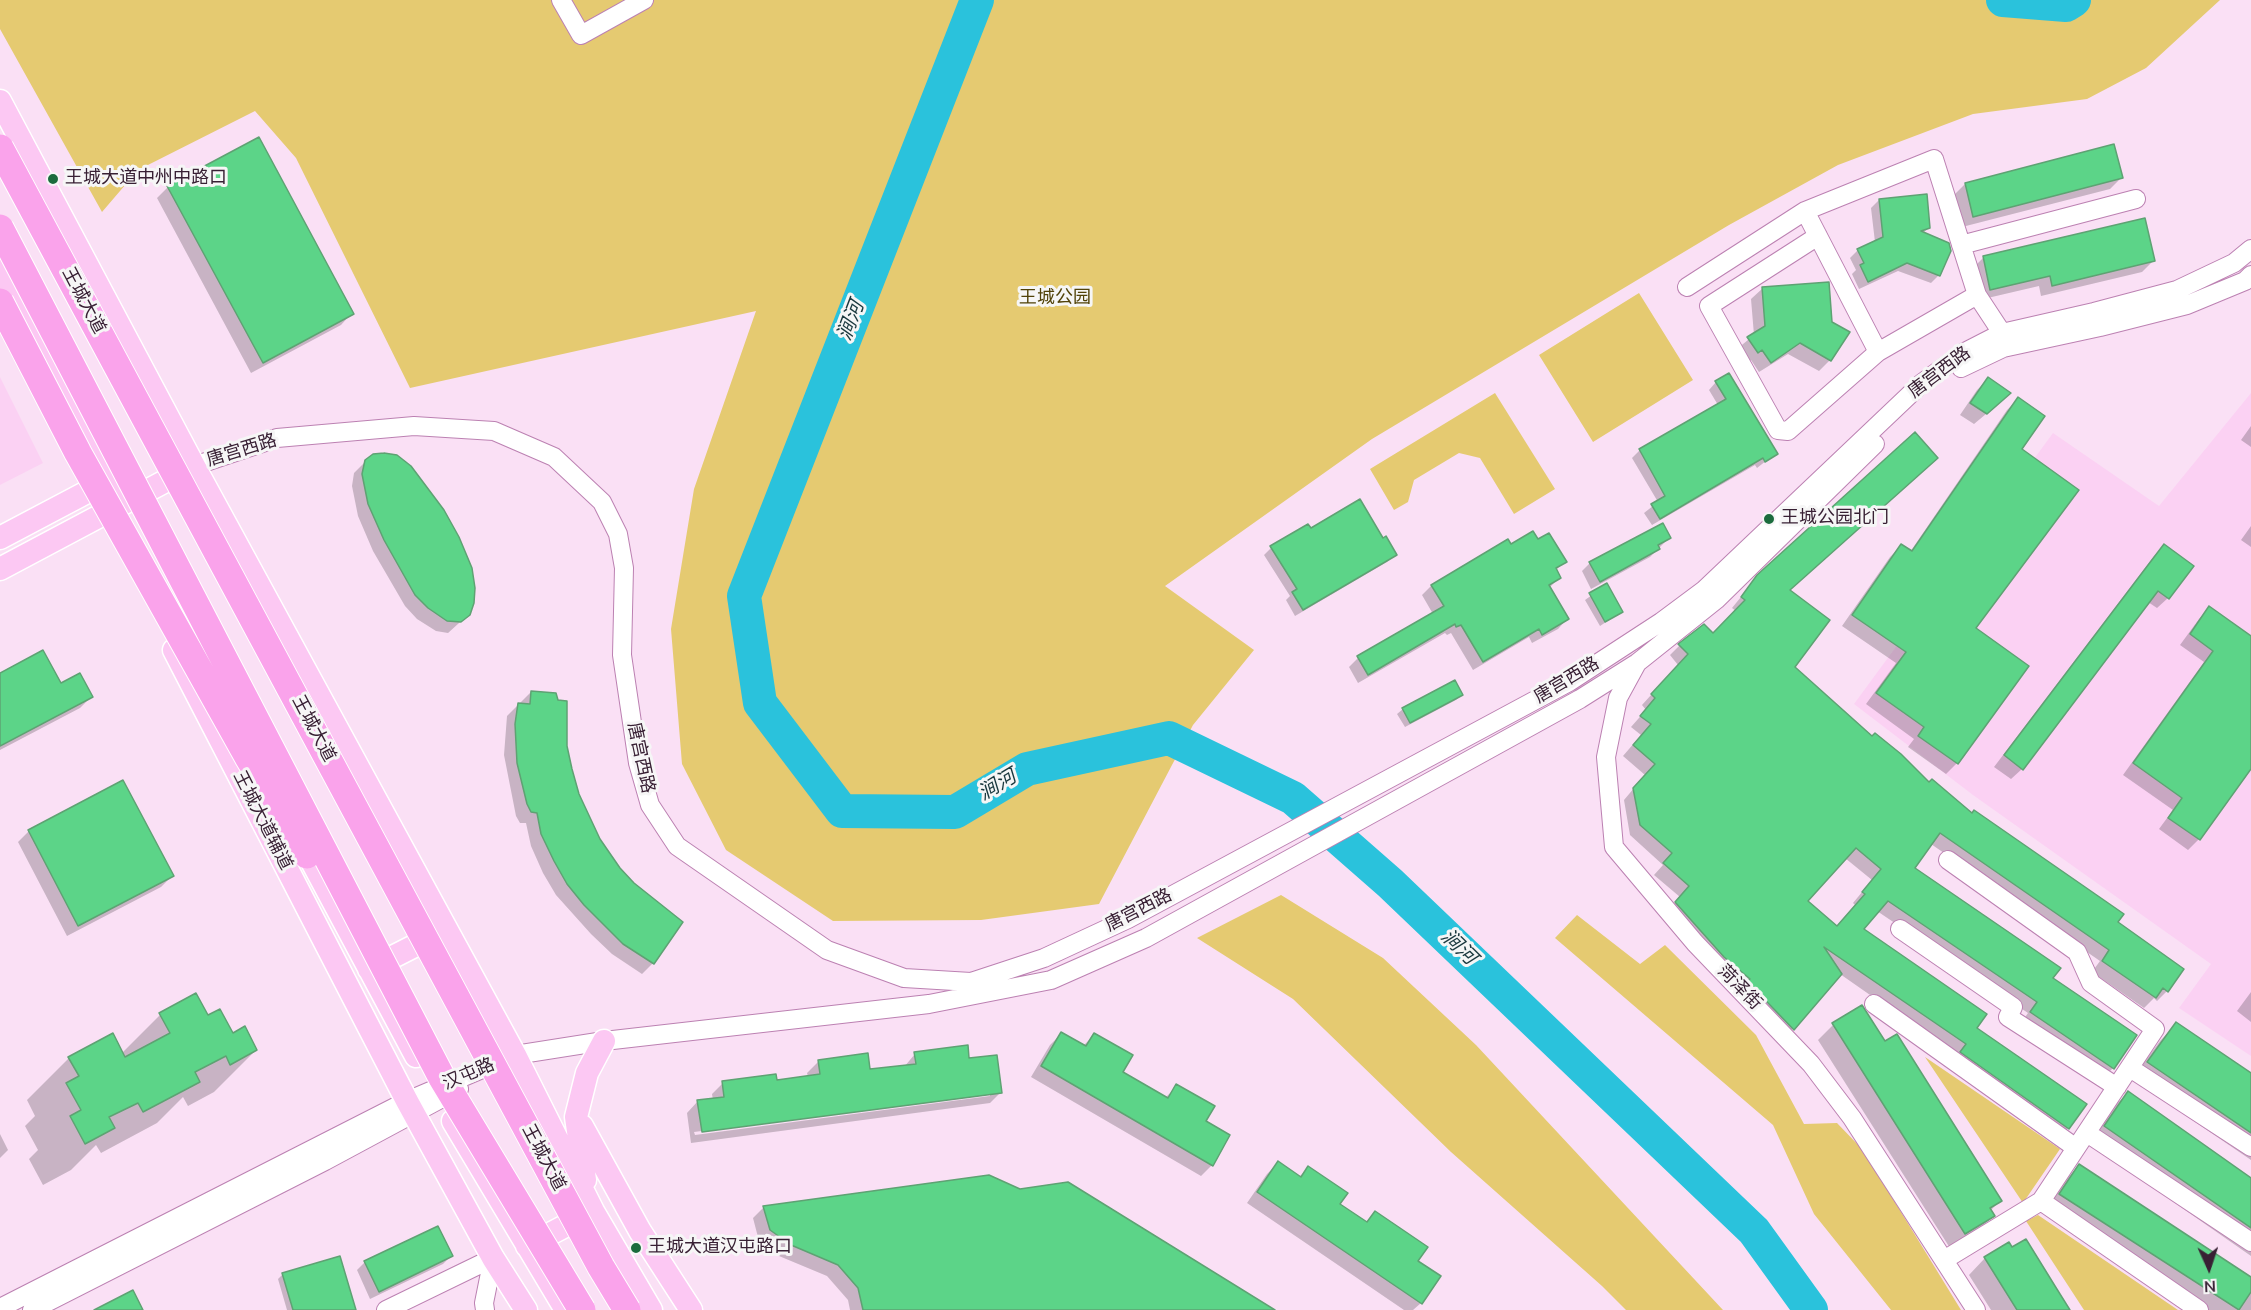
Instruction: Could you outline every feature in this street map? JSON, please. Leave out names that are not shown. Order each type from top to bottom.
[{"type":"highway","name":"王城大道","points":[[0,148],[590,1246],[627,1310]]},
{"type":"highway","points":[[0,228],[438,1089],[582,1310]]},
{"type":"highway","points":[[0,302],[78,453],[248,757],[566,1310]]},
{"type":"main road","points":[[0,101],[194,466],[515,1056],[593,1211],[651,1310]]},
{"type":"main road","points":[[0,270],[120,505],[369,969],[566,1310]]},
{"type":"main road","name":"王城大道辅道","points":[[0,331],[87,492],[135,575],[411,1107],[493,1258],[526,1310]]},
{"type":"main road","name":"唐宫西路","points":[[0,538],[87,492],[111,484],[194,466]]},
{"type":"main road","name":"唐宫西路","points":[[0,569],[194,466]]},
{"type":"main road","points":[[135,575],[203,659]]},
{"type":"main road","points":[[369,969],[445,930]]},
{"type":"main road","points":[[593,1211],[582,1168],[576,1117],[587,1073],[604,1041]]},
{"type":"main road","points":[[576,1117],[640,1231],[691,1310]]},
{"type":"main road","points":[[527,1246],[593,1211]]},
{"type":"street","points":[[561,0],[580,35],[644,0]]},
{"type":"street","points":[[1688,287],[1806,211],[1934,159],[1977,295],[2002,333]]},
{"type":"street","points":[[1961,245],[2136,199]]},
{"type":"street","points":[[1806,211],[1878,352]]},
{"type":"street","points":[[1818,236],[1709,306],[1778,430],[1788,431],[1878,352],[1977,295]]},
{"type":"street","name":"唐宫西路","points":[[194,466],[277,438],[414,426],[494,431],[554,457],[602,502],[618,534],[624,568],[622,655],[638,764],[650,805],[676,846],[827,950],[904,978],[971,982],[1044,958],[1128,919],[1569,682],[1704,590],[1922,383],[1963,353],[2002,333],[2177,290],[2234,263],[2251,249]]},
{"type":"street","name":"唐宫西路","points":[[515,1056],[604,1041],[929,1004],[1051,980],[1146,938],[1580,699],[1637,663],[1716,600],[1927,393],[1966,364],[2003,348],[2187,305],[2245,281],[2251,275]]},
{"type":"street","points":[[1629,643],[1637,663]]},
{"type":"street","name":"菏泽街","points":[[1637,663],[1618,698],[1606,757],[1614,847],[1695,943],[1811,1064],[1852,1118],[1976,1310]]},
{"type":"street","points":[[1944,1260],[2041,1201],[2155,1029],[2091,983],[2077,952],[1948,860]]},
{"type":"street","points":[[1900,929],[2013,1007],[2008,1017],[2117,1087]]},
{"type":"street","points":[[1874,1004],[2076,1148]]},
{"type":"street","name":"汉屯路","points":[[32,1310],[315,1166],[438,1089],[515,1056]]},
{"type":"street","points":[[2130,1068],[2251,1147]]},
{"type":"street","name":"汉屯路","points":[[0,1308],[411,1107]]},
{"type":"street","points":[[2087,1133],[2251,1242]]},
{"type":"street","points":[[2041,1201],[2199,1310]]},
{"type":"street","points":[[386,1310],[493,1258]]},
{"type":"street","points":[[485,1310],[484,1303],[493,1258]]},
{"type":"shaded area","points":[[0,377],[43,463],[0,485]]},
{"type":"shaded area","points":[[2251,393],[2251,1056],[2179,1008],[2211,964],[1973,795],[1854,704],[2053,433],[2159,506]]},
{"type":"green space","name":"王城公园","points":[[0,0],[2220,0],[2146,68],[2087,99],[1973,114],[1838,165],[1729,225],[1372,439],[1165,586],[1254,650],[1193,725],[1099,904],[981,920],[833,921],[726,850],[682,764],[671,629],[694,489],[756,311],[410,388],[296,158],[255,111],[138,170],[102,212],[0,29]]},
{"type":"green space","points":[[1639,293],[1693,380],[1593,442],[1539,355]]},
{"type":"green space","points":[[1495,393],[1555,489],[1514,514],[1480,458],[1459,453],[1414,480],[1408,502],[1394,510],[1370,469]]},
{"type":"green space","points":[[1281,895],[1383,958],[1476,1045],[1723,1310],[1626,1310],[1451,1152],[1293,999],[1197,938]]},
{"type":"green space","points":[[1577,915],[1640,964],[1665,945],[1756,1035],[1804,1124],[1837,1123],[1863,1150],[1961,1310],[1891,1310],[1814,1214],[1773,1125],[1555,938]]},
{"type":"green space","points":[[1925,1057],[2060,1149],[2023,1203]]},
{"type":"green space","points":[[2038,1215],[2178,1310],[2084,1310],[2026,1221]]},
{"type":"building","points":[[259,137],[354,314],[263,363],[167,186]]},
{"type":"building","points":[[2114,144],[2123,178],[1973,217],[1965,183]]},
{"type":"building","points":[[1927,194],[1930,228],[1921,231],[1949,243],[1951,251],[1940,276],[1907,263],[1868,282],[1860,265],[1864,263],[1857,249],[1883,237],[1879,199]]},
{"type":"building","points":[[2145,218],[2155,261],[2052,286],[2050,276],[1990,290],[1983,256]]},
{"type":"building","points":[[1829,282],[1832,322],[1850,332],[1831,361],[1800,343],[1771,363],[1762,350],[1758,353],[1747,337],[1765,326],[1762,287]]},
{"type":"building","points":[[1729,373],[1778,454],[1765,462],[1763,458],[1660,519],[1651,504],[1665,496],[1639,449],[1726,399],[1715,381]]},
{"type":"building","points":[[1988,377],[2011,393],[1987,414],[1970,403]]},
{"type":"building","points":[[2018,397],[2045,416],[2022,449],[2079,490],[1976,628],[2029,666],[1958,764],[1918,736],[1924,727],[1876,693],[1906,652],[1852,615],[1901,544],[1912,551]]},
{"type":"building","points":[[1915,432],[1938,458],[1790,590],[1830,620],[1795,667],[1872,736],[1875,733],[1901,754],[1929,782],[1932,779],[1972,813],[1974,810],[2124,914],[2118,922],[2184,969],[2168,992],[2163,988],[2156,998],[2102,961],[2109,950],[1940,833],[1915,868],[2061,968],[2053,978],[2137,1035],[2114,1069],[2030,1012],[2037,1002],[1888,901],[1864,929],[1987,1014],[1977,1028],[2087,1104],[2069,1129],[1960,1052],[1966,1044],[1824,947],[1842,974],[1794,1030],[1747,981],[1750,979],[1724,957],[1675,902],[1689,886],[1663,863],[1672,853],[1640,825],[1633,788],[1655,764],[1633,745],[1651,724],[1640,716],[1655,698],[1651,694],[1688,654],[1678,644],[1704,624],[1713,633],[1745,600],[1741,597],[1757,575]],"holes":[[[1856,848],[1881,869],[1862,892],[1865,894],[1837,926],[1808,901]]]},
{"type":"building","points":[[373,454],[397,455],[411,466],[444,510],[459,537],[472,568],[475,588],[470,615],[461,622],[447,621],[428,608],[415,595],[384,540],[368,504],[362,474],[365,460]]},
{"type":"building","points":[[1360,499],[1383,538],[1386,536],[1397,555],[1303,610],[1292,592],[1297,589],[1270,546],[1308,524],[1311,528]]},
{"type":"building","points":[[1663,523],[1671,538],[1658,545],[1660,549],[1600,582],[1589,562]]},
{"type":"building","points":[[1533,531],[1538,539],[1549,533],[1567,562],[1556,568],[1561,578],[1549,585],[1569,619],[1542,635],[1539,629],[1483,662],[1461,625],[1456,627],[1455,624],[1368,675],[1357,656],[1444,606],[1431,585],[1508,539],[1511,544]]},
{"type":"building","points":[[2164,544],[2194,566],[2169,599],[2158,591],[2023,770],[2004,755]]},
{"type":"building","points":[[1607,583],[1623,612],[1605,622],[1589,593]]},
{"type":"building","points":[[2209,606],[2251,636],[2251,769],[2200,840],[2168,818],[2182,798],[2133,763],[2213,651],[2190,634]]},
{"type":"building","points":[[43,650],[61,683],[80,673],[93,697],[0,746],[0,673]]},
{"type":"building","points":[[1455,680],[1463,695],[1410,723],[1402,708]]},
{"type":"building","points":[[531,691],[556,693],[558,700],[567,701],[567,746],[572,769],[579,794],[600,839],[620,868],[634,883],[683,922],[654,964],[623,944],[584,905],[567,884],[541,834],[537,813],[531,812],[527,804],[517,763],[515,724],[518,703],[530,704]]},
{"type":"building","points":[[123,780],[174,876],[78,926],[28,830]]},
{"type":"building","points":[[196,993],[208,1015],[220,1009],[233,1033],[245,1026],[257,1050],[230,1065],[226,1056],[195,1072],[200,1082],[143,1112],[138,1103],[109,1117],[115,1128],[85,1144],[70,1116],[81,1110],[66,1083],[79,1076],[68,1057],[113,1033],[125,1057],[170,1033],[159,1013]]},
{"type":"building","points":[[1862,1005],[1885,1041],[1897,1034],[2002,1201],[1990,1208],[1995,1216],[1965,1234],[1832,1023]]},
{"type":"building","points":[[2176,1022],[2251,1073],[2251,1133],[2147,1062]]},
{"type":"building","points":[[1061,1032],[1086,1046],[1094,1033],[1133,1055],[1123,1072],[1168,1098],[1176,1084],[1215,1106],[1206,1121],[1230,1135],[1213,1166],[1041,1066]]},
{"type":"building","points":[[968,1045],[969,1058],[997,1055],[1002,1093],[702,1132],[697,1100],[724,1097],[722,1081],[776,1074],[777,1080],[820,1074],[818,1060],[868,1053],[870,1069],[916,1064],[914,1052]]},
{"type":"building","points":[[2128,1091],[2251,1178],[2251,1228],[2104,1126]]},
{"type":"building","points":[[1278,1161],[1301,1177],[1308,1166],[1348,1193],[1340,1204],[1367,1222],[1375,1211],[1428,1247],[1418,1261],[1441,1276],[1422,1304],[1257,1192]]},
{"type":"building","points":[[2079,1164],[2251,1277],[2251,1292],[2239,1310],[2059,1194]]},
{"type":"building","points":[[989,1175],[1020,1189],[1068,1182],[1275,1310],[863,1310],[858,1288],[838,1265],[791,1245],[770,1230],[763,1206]]},
{"type":"building","points":[[438,1226],[453,1256],[379,1292],[364,1261]]},
{"type":"building","points":[[2026,1239],[2070,1310],[2017,1310],[1984,1257],[2009,1242],[2012,1247]]},
{"type":"building","points":[[340,1256],[356,1310],[293,1310],[282,1273]]},
{"type":"building","points":[[133,1290],[143,1310],[94,1310]]},
{"type":"waterway","name":"涧河","points":[[977,0],[744,596],[760,703],[842,811],[955,812],[1027,769],[1169,738],[1293,798],[1390,883],[1754,1231],[1811,1310]]},
{"type":"waterway","name":"涧河","points":[[2003,0],[2066,5],[2074,0]]},
{"type":"place","name":"王城大道中州中路口","points":[[53,179]]},
{"type":"place","name":"王城公园北门","points":[[1769,519]]},
{"type":"place","name":"王城大道汉屯路口","points":[[636,1248]]}]
